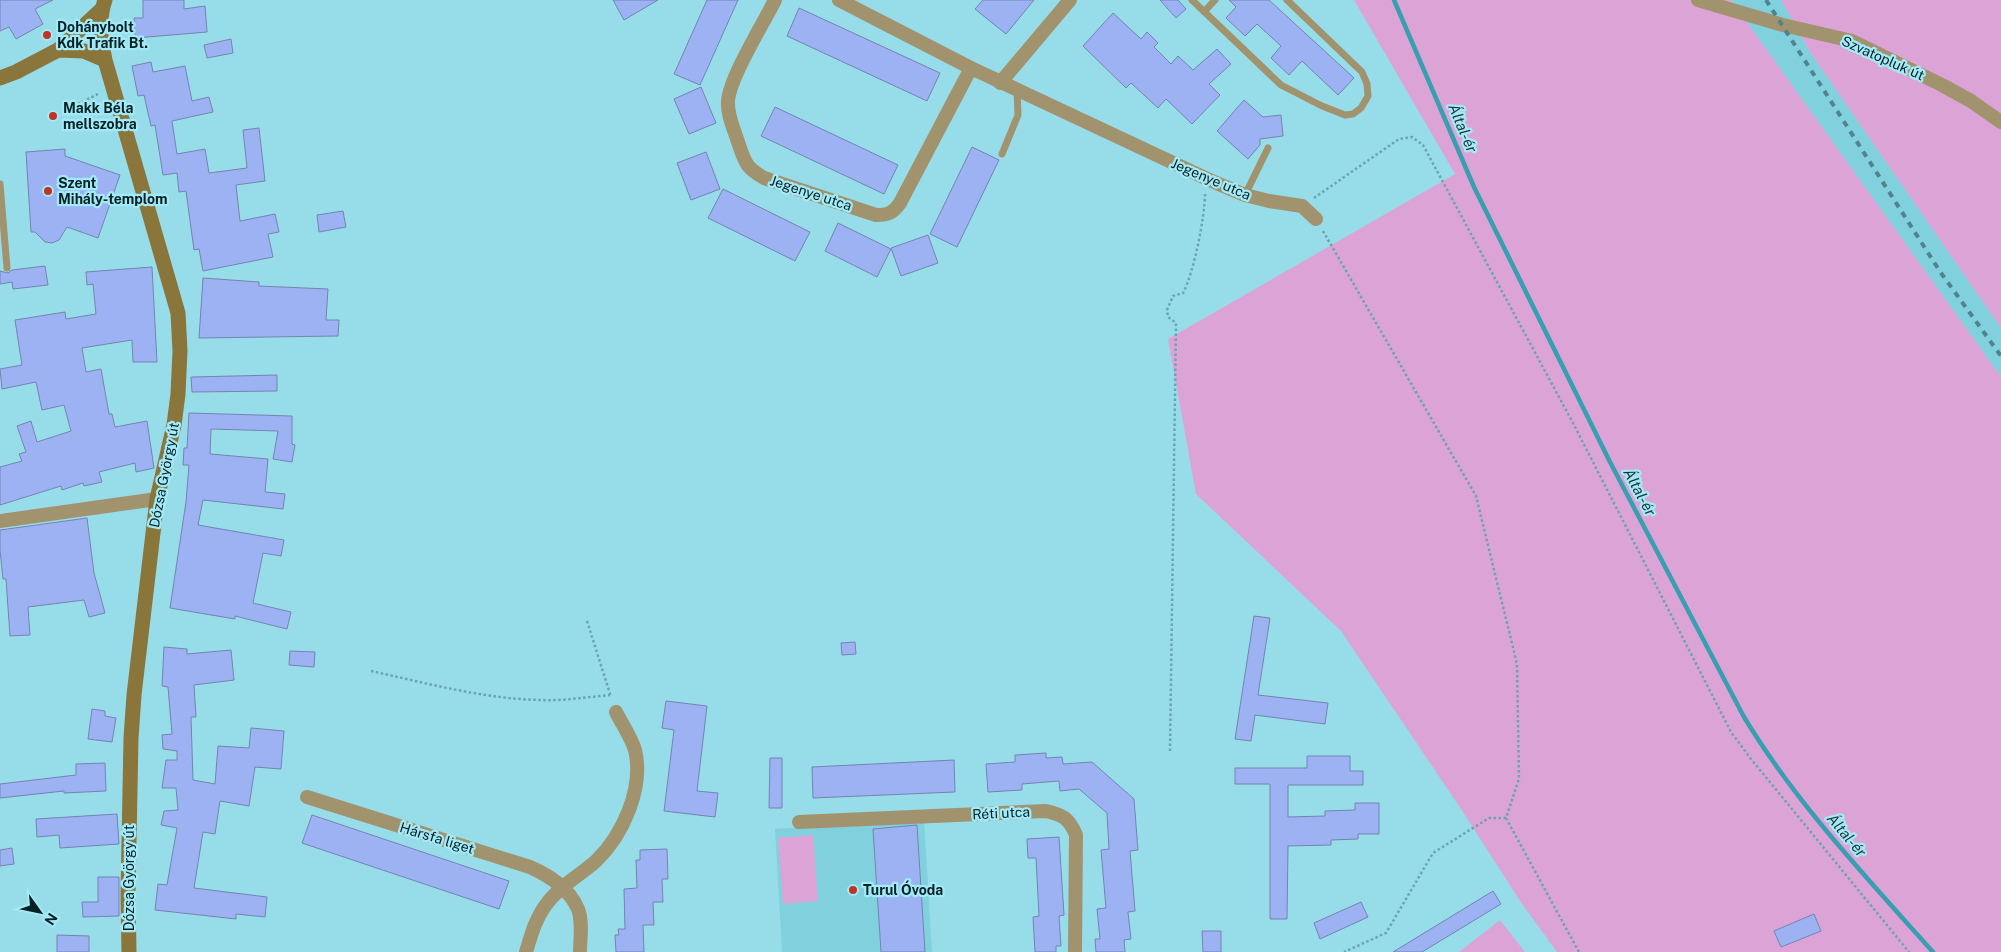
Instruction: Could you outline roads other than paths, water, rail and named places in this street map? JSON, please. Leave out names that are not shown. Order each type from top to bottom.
[{"type":"street","name":"Jegenye utca","points":[[775,0],[731,86],[728,102],[730,117],[744,160],[750,170],[764,178],[876,215],[886,215],[894,211],[971,68]]},
{"type":"street","name":"Jegenye utca","points":[[839,0],[1016,90],[1203,177],[1245,195],[1302,206],[1316,219]]},
{"type":"street","points":[[1000,82],[1070,0]]},
{"type":"street","name":"Szvatopluk út","points":[[1698,0],[1783,25],[1852,41],[1942,85],[1971,101],[2001,122]]},
{"type":"street","points":[[0,78],[16,72],[58,50],[103,4]]},
{"type":"street","name":"Dózsa György út","points":[[103,4],[100,35],[105,60],[178,313],[180,351],[174,425],[157,499],[140,634],[130,738],[129,952]]},
{"type":"street","points":[[58,50],[84,51],[105,60]]},
{"type":"street","points":[[0,521],[157,499]]},
{"type":"street","points":[[526,952],[537,919],[544,907],[563,887],[581,874],[606,850],[619,830],[630,806],[634,787],[636,758],[633,745],[616,712]]},
{"type":"street","name":"Hársfa liget","points":[[307,797],[530,867],[548,876],[563,887],[578,910],[581,931],[580,952]]},
{"type":"street","name":"Réti utca","points":[[799,822],[1046,810],[1059,814],[1071,823],[1076,835],[1074,952]]},
{"type":"lane","points":[[1192,0],[1281,85],[1322,106],[1345,115],[1353,114],[1361,108],[1368,96],[1367,84],[1362,72],[1287,0]]},
{"type":"lane","points":[[1204,12],[1215,0]]},
{"type":"lane","points":[[1002,154],[1018,114],[1016,90]]},
{"type":"lane","points":[[1245,195],[1268,148]]},
{"type":"lane","points":[[0,184],[7,268]]},
{"type":"waterway","name":"Által-ér","points":[[1394,0],[1474,187],[1610,462],[1744,717],[1764,749],[1833,839],[1933,952]]},
{"type":"railway","points":[[1766,0],[1941,273],[2001,356]]},
{"type":"place","name":"Dohánybolt Kdk Trafik Bt.","points":[[47,35]]},
{"type":"place","name":"Makk Béla mellszobra","points":[[53,116]]},
{"type":"place","name":"Szent Mihály-templom","points":[[48,191]]},
{"type":"place","name":"Turul Óvoda","points":[[853,890]]}]
